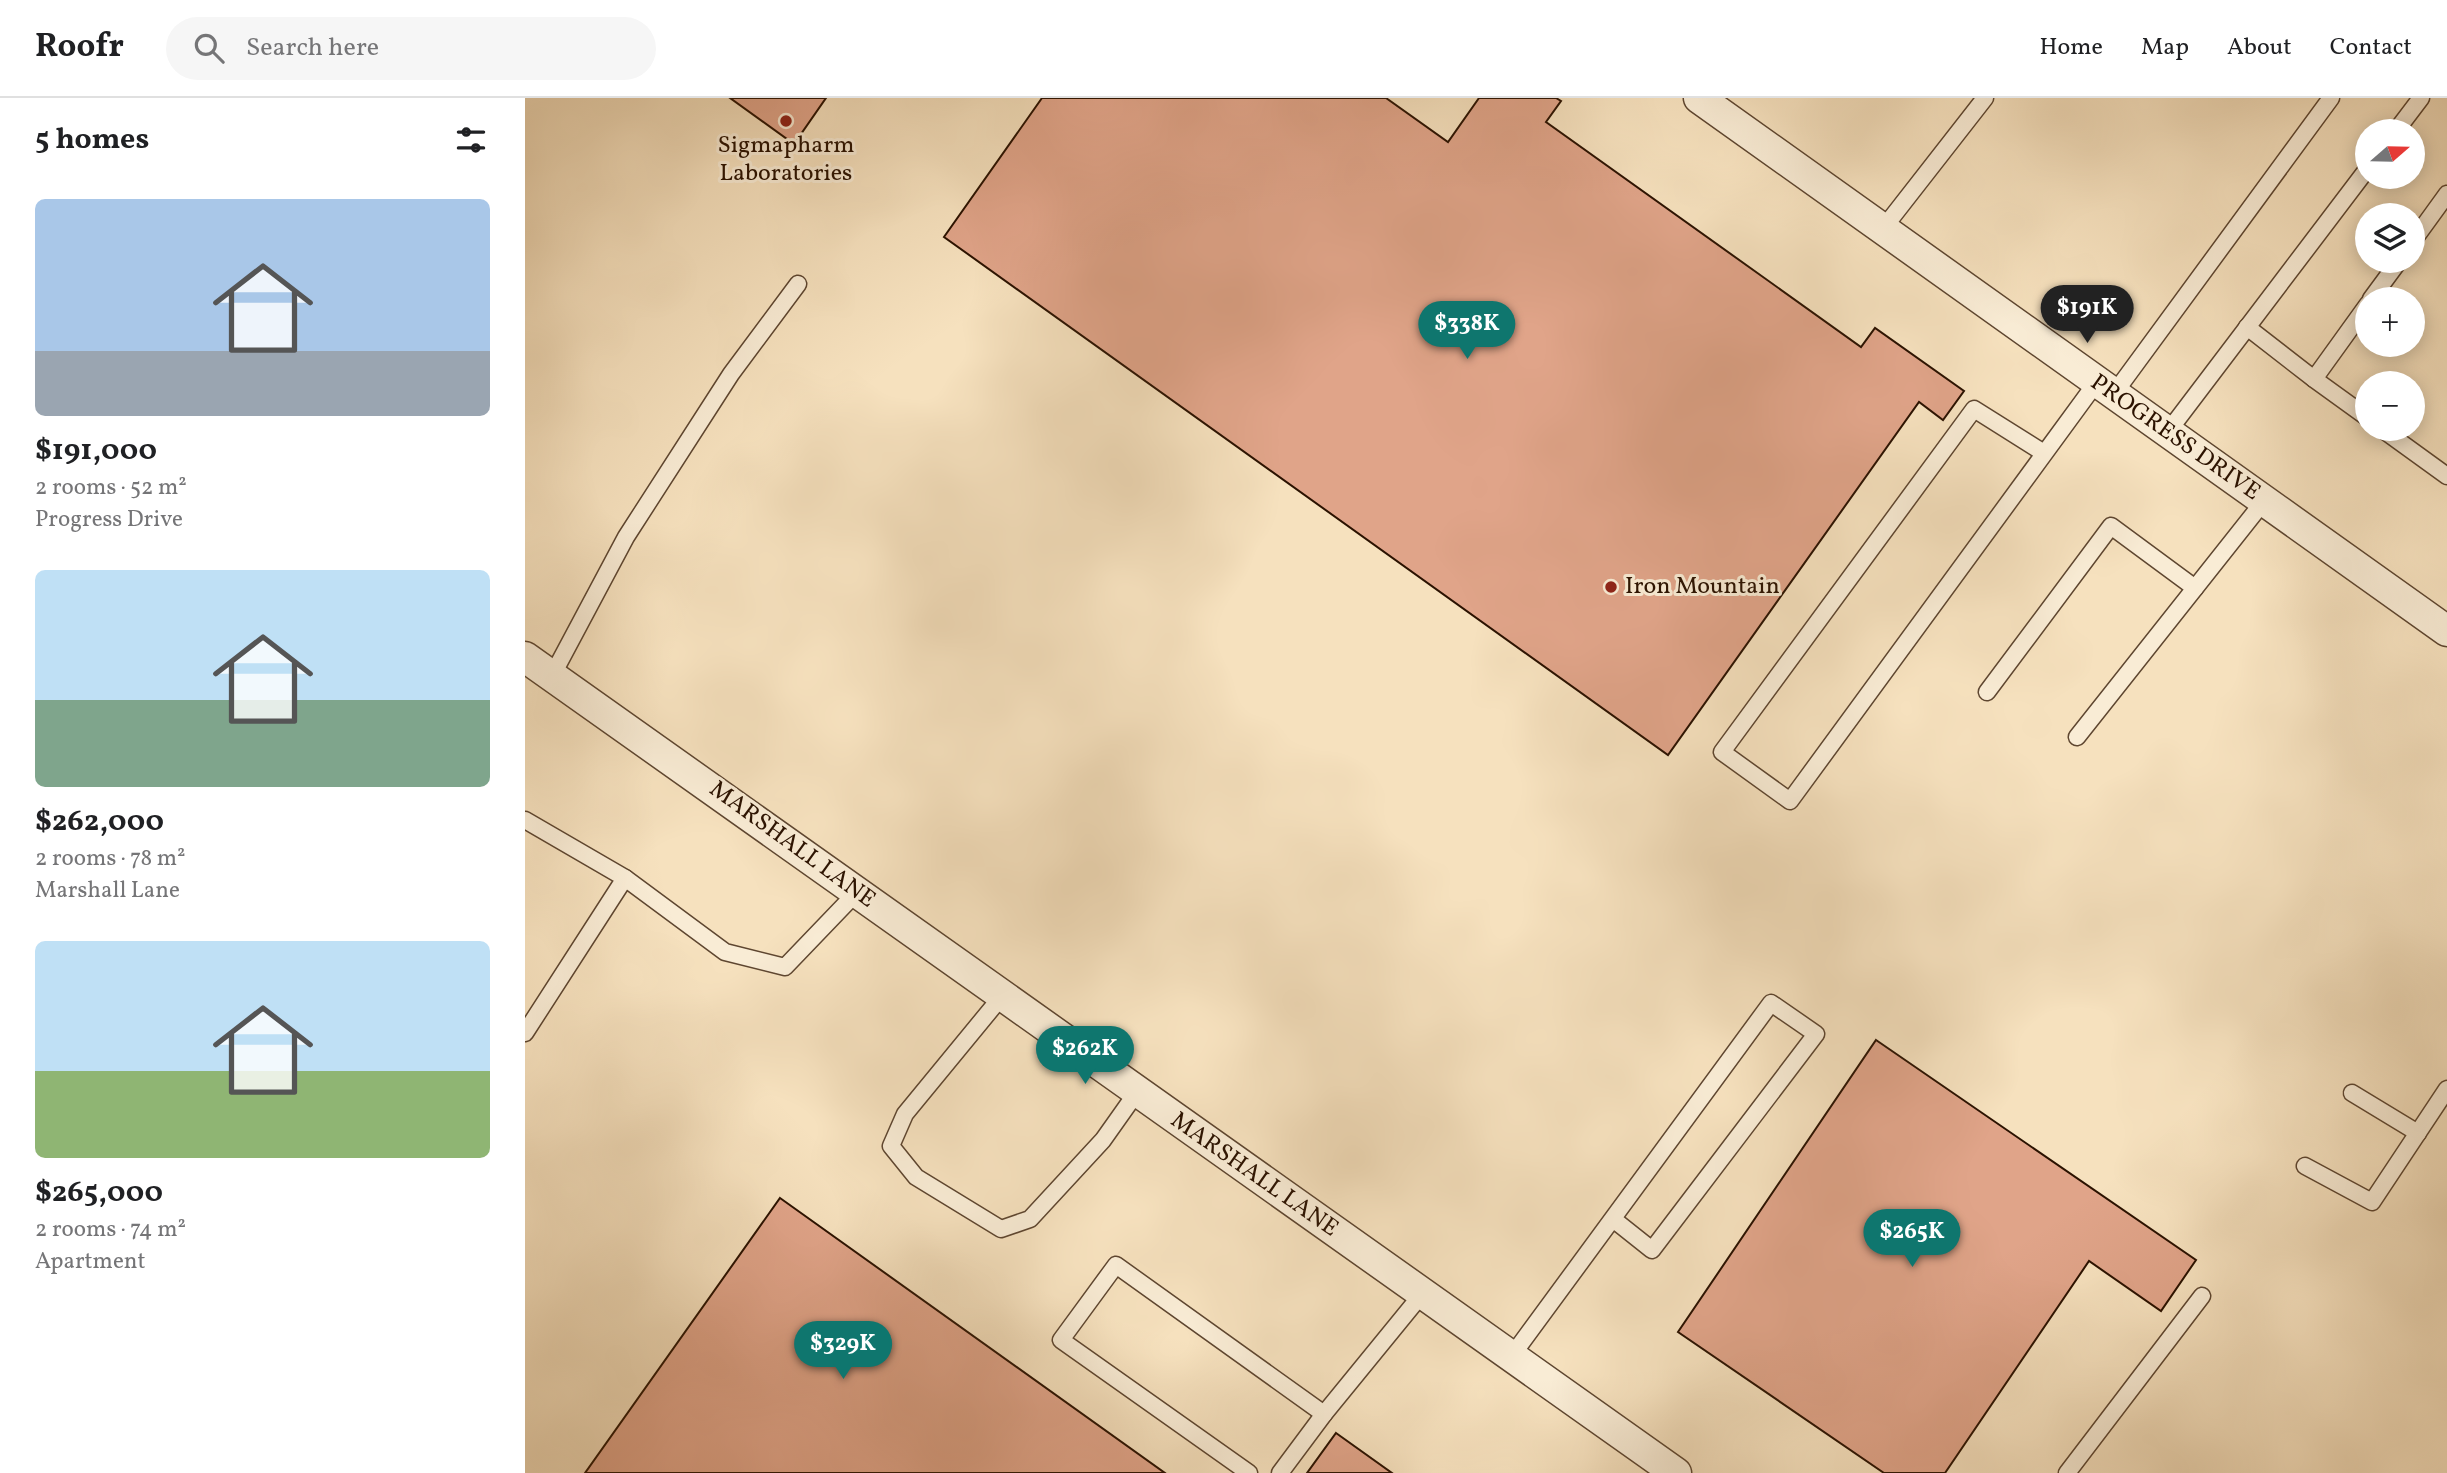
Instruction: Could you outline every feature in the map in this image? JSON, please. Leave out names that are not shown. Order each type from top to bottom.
[{"type":"street","name":"PROGRESS DRIVE","points":[[1699,98],[2447,631]]},
{"type":"street","name":"MARSHALL LANE","points":[[525,657],[1676,1473]]},
{"type":"lane","points":[[1882,230],[1985,98]]},
{"type":"lane","points":[[2044,453],[1974,409],[1722,752],[1790,801],[2044,453],[2104,389],[2331,98]]},
{"type":"lane","points":[[2405,119],[2421,98]]},
{"type":"lane","points":[[2167,433],[2355,185]]},
{"type":"lane","points":[[2425,224],[2447,194]]},
{"type":"lane","points":[[552,676],[626,537],[731,374],[798,284]]},
{"type":"lane","points":[[2313,379],[2355,322]]},
{"type":"lane","points":[[2247,327],[2355,409]]},
{"type":"lane","points":[[2399,441],[2447,475]]},
{"type":"lane","points":[[2077,737],[2264,501]]},
{"type":"lane","points":[[1987,692],[2111,526],[2195,588]]},
{"type":"lane","points":[[525,820],[625,878],[725,952],[785,967],[857,892]]},
{"type":"lane","points":[[525,1033],[625,878]]},
{"type":"lane","points":[[1002,996],[905,1114],[891,1146],[916,1177],[1000,1229],[1030,1219],[1103,1140],[1137,1092]]},
{"type":"lane","points":[[1511,1357],[1771,1003],[1815,1034],[1652,1250],[1613,1219]]},
{"type":"lane","points":[[2305,1166],[2372,1202],[2447,1088]]},
{"type":"lane","points":[[2352,1093],[2418,1133]]},
{"type":"lane","points":[[1249,1473],[1061,1340],[1116,1265],[1324,1414]]},
{"type":"lane","points":[[1280,1473],[1324,1414],[1422,1294]]},
{"type":"lane","points":[[2067,1473],[2202,1296]]},
{"type":"building","name":"Sigmapharm Laboratories","points":[[730,98],[826,98],[794,144]]},
{"type":"building","name":"Iron Mountain","points":[[1042,98],[1386,98],[1448,142],[1479,98],[1556,98],[1561,101],[1546,122],[1861,347],[1875,328],[1964,391],[1943,420],[1919,402],[1668,755],[944,237]]},
{"type":"building","points":[[1876,1040],[2196,1260],[2161,1311],[2089,1261],[1945,1473],[1884,1473],[1678,1332]]},
{"type":"building","points":[[780,1198],[1165,1473],[585,1473]]},
{"type":"building","points":[[1336,1433],[1392,1473],[1307,1473]]},
{"type":"place","name":"Sigmapharm Laboratories","points":[[786,121]]},
{"type":"place","name":"Iron Mountain","points":[[1611,587]]}]
